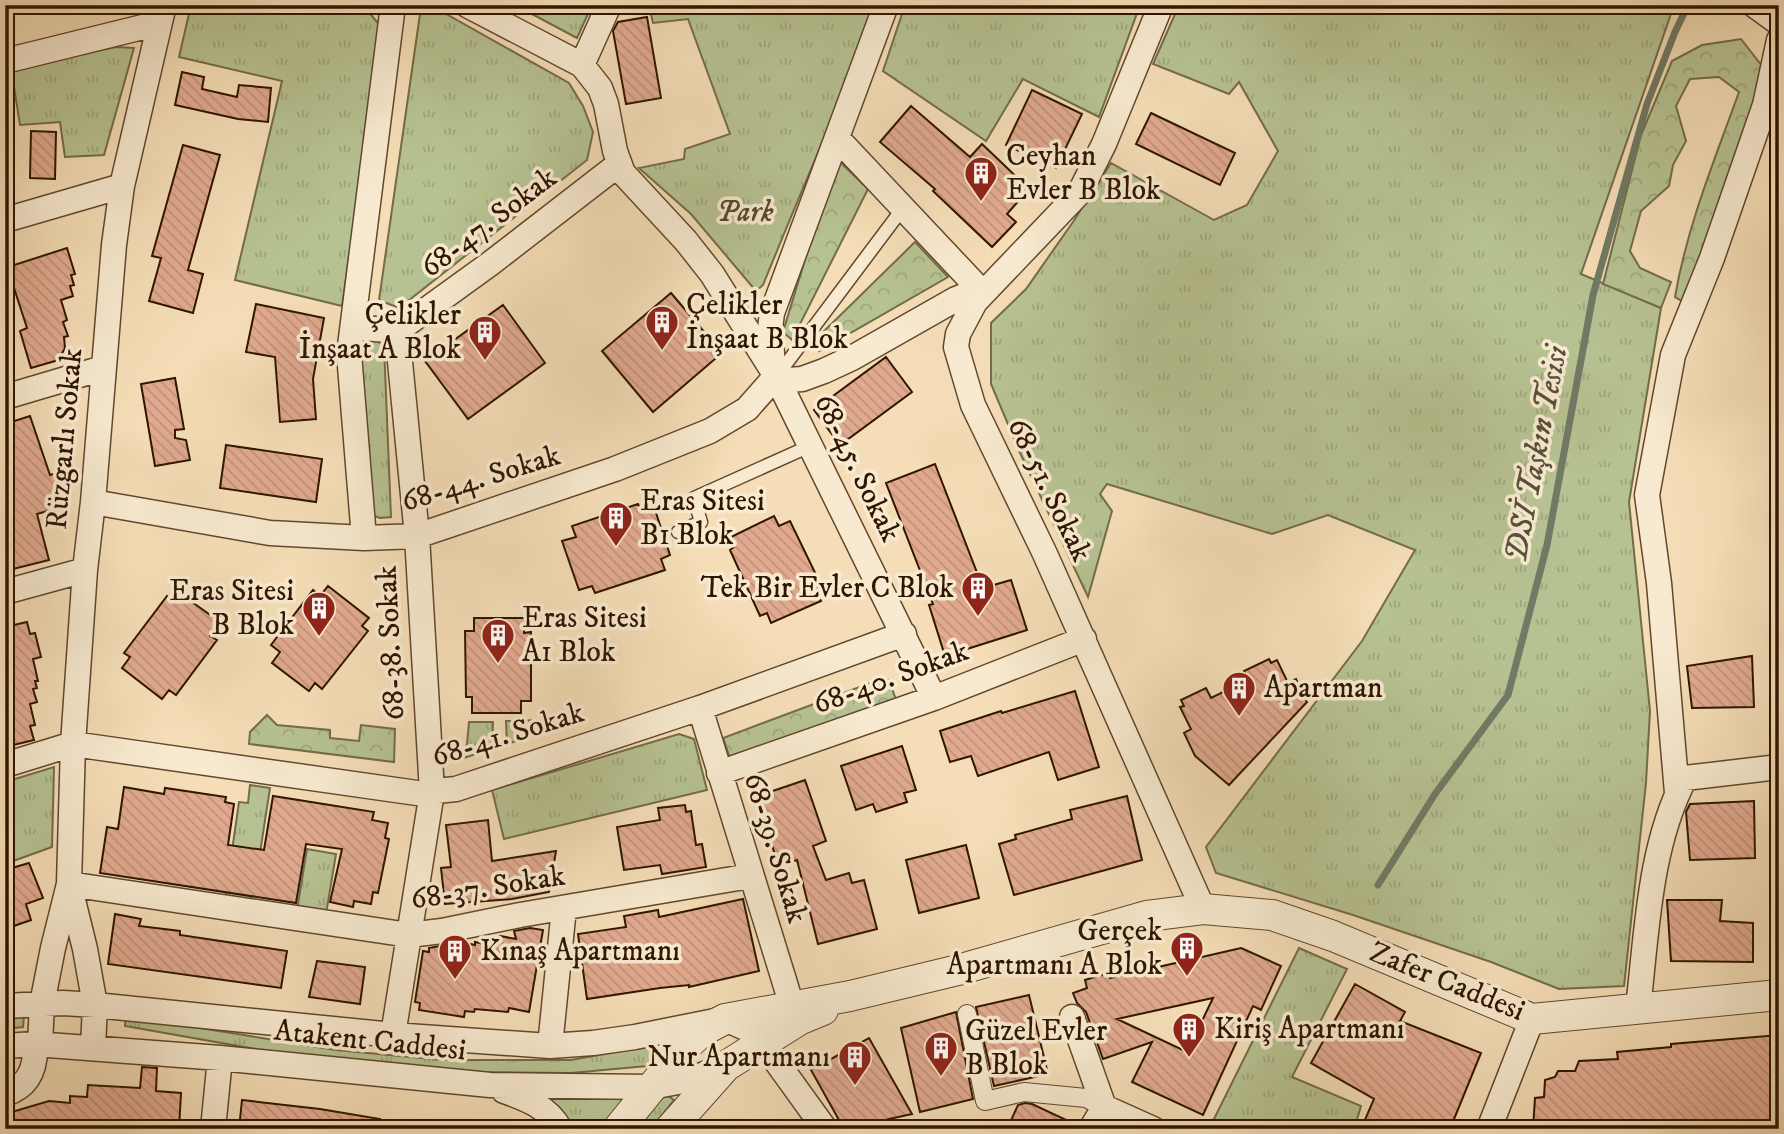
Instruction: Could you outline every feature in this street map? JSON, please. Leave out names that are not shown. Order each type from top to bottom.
[{"type":"street","name":"68-38. Sokak","points":[[364,538],[349,354],[393,5]]},
{"type":"street","points":[[467,5],[582,65],[611,6]]},
{"type":"street","points":[[886,5],[772,313],[771,359],[776,376],[789,380],[802,379],[824,371],[956,299],[973,292],[983,293]]},
{"type":"street","name":"68-51. Sokak","points":[[1161,5],[1104,144],[1080,192],[983,293],[958,334],[956,347],[958,362],[973,405],[1084,639],[1203,909]]},
{"type":"street","points":[[1754,5],[1779,23]]},
{"type":"street","points":[[5,61],[162,14]]},
{"type":"street","name":"Rüzgarlı Sokak","points":[[5,1094],[24,1084],[31,1074],[53,948],[69,884],[73,744],[85,570],[122,186],[162,14]]},
{"type":"street","points":[[1638,1008],[1650,904],[1661,840],[1681,785],[1647,495],[1673,355],[1712,258],[1765,105],[1779,40]]},
{"type":"street","name":"68-45. Sokak","points":[[582,65],[600,88],[619,164],[630,182],[686,241],[712,274],[776,376],[934,698]]},
{"type":"street","points":[[837,138],[983,293]]},
{"type":"street","name":"68-47. Sokak","points":[[397,331],[491,263],[619,164]]},
{"type":"street","points":[[5,220],[122,186]]},
{"type":"street","points":[[353,327],[397,331]]},
{"type":"street","name":"68-38. Sokak","points":[[393,1035],[432,792],[417,536],[397,331]]},
{"type":"street","points":[[5,397],[103,368]]},
{"type":"street","name":"68-44. Sokak","points":[[93,502],[270,533],[364,538],[417,536],[615,469],[710,431],[747,409],[776,376]]},
{"type":"street","points":[[5,592],[85,570]]},
{"type":"street","name":"68-41. Sokak","points":[[73,744],[417,793],[456,789],[700,708],[904,634]]},
{"type":"street","name":"68-40. Sokak","points":[[719,773],[934,698],[1084,639]]},
{"type":"street","name":"68-39. Sokak","points":[[700,708],[792,1006]]},
{"type":"street","points":[[5,765],[73,744]]},
{"type":"street","points":[[1681,785],[1779,767]]},
{"type":"street","name":"68-37. Sokak","points":[[69,884],[409,935],[750,876]]},
{"type":"street","name":"Rüzgarlı Sokak","points":[[69,884],[95,1005],[93,1048]]},
{"type":"street","points":[[550,1046],[564,908]]},
{"type":"street","name":"Zafer Caddesi","points":[[869,991],[958,970],[1147,916],[1203,909],[1272,915],[1333,936],[1532,1019],[1779,995]]},
{"type":"street","points":[[618,1129],[683,1049],[702,1031],[726,1019],[869,991]]},
{"type":"street","points":[[670,1129],[726,1066],[799,1020],[869,991]]},
{"type":"street","name":"Atakent Caddesi","points":[[5,1006],[95,1005],[393,1035],[550,1046],[635,1037],[726,1019]]},
{"type":"street","points":[[967,1013],[985,1101],[1024,1092],[1086,1098],[1153,1129]]},
{"type":"street","points":[[1072,1017],[1104,1107]]},
{"type":"street","points":[[726,1019],[752,1031],[763,1043],[825,1129]]},
{"type":"street","points":[[1489,1129],[1532,1019]]},
{"type":"street","name":"Atakent Caddesi","points":[[5,1046],[37,1044],[220,1058],[490,1085],[651,1087],[690,1080],[726,1066]]},
{"type":"street","points":[[213,1129],[220,1058]]},
{"type":"street","points":[[490,1085],[541,1107],[554,1117],[561,1129]]},
{"type":"street","points":[[1091,1129],[1104,1107]]},
{"type":"lane","name":"68-44. Sokak","points":[[776,376],[903,208]]},
{"type":"lane","points":[[678,532],[701,522],[694,498],[810,446]]},
{"type":"green space","points":[[191,5],[363,5],[382,28],[342,306],[235,280],[282,81],[179,57]]},
{"type":"green space","points":[[515,5],[550,5],[568,13],[572,5],[592,5],[577,38]]},
{"type":"green space","name":"Park","points":[[649,5],[877,5],[763,285],[756,291],[691,214],[639,168],[684,159],[685,149],[730,134],[688,19],[653,23]]},
{"type":"green space","points":[[905,5],[1008,5],[1020,10],[1022,5],[1140,5],[1099,117],[1023,79],[986,141],[883,71]]},
{"type":"green space","points":[[1179,5],[1674,5],[1581,274],[1661,308],[1629,502],[1650,711],[1646,783],[1624,986],[1559,989],[1491,962],[1353,915],[1216,873],[1206,847],[1362,641],[1415,550],[1328,515],[1272,534],[1107,484],[1100,494],[1112,511],[1088,597],[1021,455],[991,384],[991,323],[1026,289],[1111,163],[1214,220],[1247,205],[1278,151],[1239,82],[1229,94],[1153,64]]},
{"type":"green space","points":[[427,10],[439,10],[569,83],[583,106],[593,132],[587,160],[399,308],[379,300],[420,14]]},
{"type":"green space","points":[[1741,39],[1762,66],[1759,98],[1690,306],[1675,297],[1680,271],[1702,193],[1739,92],[1719,77],[1690,79],[1676,106],[1686,141],[1673,165],[1669,186],[1641,211],[1630,251],[1640,268],[1671,282],[1661,308],[1603,284],[1641,135],[1672,61],[1702,45]]},
{"type":"green space","points":[[116,47],[134,48],[104,155],[65,157],[60,122],[20,125],[11,68]]},
{"type":"green space","points":[[836,158],[868,189],[792,340],[783,332]]},
{"type":"green space","points":[[915,242],[948,277],[819,351],[814,341]]},
{"type":"green space","points":[[371,338],[384,345],[391,517],[380,518],[367,513],[357,343]]},
{"type":"green space","points":[[881,679],[889,680],[896,700],[730,758],[723,738]]},
{"type":"green space","points":[[267,715],[277,725],[330,730],[330,738],[359,741],[361,725],[395,729],[394,762],[249,744],[250,732]]},
{"type":"green space","points":[[541,720],[545,732],[507,744],[506,721]]},
{"type":"green space","points":[[469,722],[493,722],[492,749],[460,759],[467,744]]},
{"type":"green space","points":[[679,734],[694,739],[707,790],[504,839],[492,790]]},
{"type":"green space","points":[[54,767],[52,847],[5,864],[5,782]]},
{"type":"green space","points":[[250,785],[270,788],[250,903],[225,899],[239,802],[248,803]]},
{"type":"green space","points":[[307,849],[336,854],[326,914],[297,910]]},
{"type":"green space","points":[[1299,948],[1347,969],[1292,1077],[1361,1106],[1354,1129],[1209,1129]]},
{"type":"green space","points":[[24,1016],[23,1027],[5,1029],[5,1019]]},
{"type":"green space","points":[[126,1016],[336,1050],[442,1060],[571,1060],[655,1045],[647,1066],[571,1073],[463,1072],[278,1053],[125,1026]]},
{"type":"green space","points":[[661,1091],[674,1100],[651,1129],[632,1129]]},
{"type":"green space","points":[[545,1092],[625,1096],[602,1129],[572,1129]]},
{"type":"building","points":[[647,17],[661,98],[626,104],[613,31],[618,22]]},
{"type":"building","points":[[182,72],[204,77],[202,89],[237,97],[239,85],[271,88],[268,122],[238,119],[175,105]]},
{"type":"building","points":[[1032,90],[1082,114],[1056,168],[1006,145]]},
{"type":"building","points":[[911,106],[970,157],[982,144],[1029,189],[1007,214],[1016,222],[992,247],[933,191],[935,189],[880,142]]},
{"type":"building","points":[[1151,113],[1235,153],[1220,185],[1136,144]]},
{"type":"building","points":[[31,131],[56,132],[55,179],[30,178]]},
{"type":"building","points":[[183,145],[220,155],[188,270],[203,274],[193,313],[149,301],[161,258],[152,256]]},
{"type":"building","points":[[67,248],[75,274],[71,275],[74,285],[70,286],[73,296],[61,300],[67,320],[63,322],[68,336],[64,337],[65,348],[55,361],[31,368],[20,331],[27,328],[14,288],[5,293],[5,268]]},
{"type":"building","name":"Çelikler İnşaat B Blok","points":[[671,293],[722,353],[653,412],[602,351]]},
{"type":"building","points":[[256,304],[324,318],[313,379],[316,419],[280,422],[275,357],[246,352]]},
{"type":"building","name":"Çelikler İnşaat A Blok","points":[[503,305],[545,363],[468,419],[425,361]]},
{"type":"building","points":[[886,357],[912,392],[840,445],[814,410]]},
{"type":"building","points":[[175,378],[184,429],[175,430],[175,438],[186,440],[190,460],[155,466],[141,384]]},
{"type":"building","points":[[30,416],[50,475],[65,471],[71,494],[65,495],[68,505],[37,514],[49,560],[5,571],[5,424]]},
{"type":"building","points":[[226,445],[322,459],[316,502],[220,488]]},
{"type":"building","points":[[935,464],[983,588],[1011,580],[1027,630],[945,656],[929,605],[933,604],[886,483]]},
{"type":"building","name":"Eras Sitesi B1 Blok","points":[[638,504],[641,511],[654,507],[670,555],[661,559],[665,570],[595,593],[592,586],[579,590],[562,541],[576,537],[572,526]]},
{"type":"building","points":[[774,516],[779,526],[790,521],[822,587],[815,590],[821,601],[771,623],[767,613],[760,616],[730,550],[734,547],[729,538]]},
{"type":"building","name":"Eras Sitesi B Blok","points":[[328,586],[369,618],[362,626],[368,631],[322,689],[315,683],[309,691],[272,663],[280,652],[271,645],[313,590],[320,596]]},
{"type":"building","points":[[178,592],[220,622],[210,636],[217,640],[176,695],[169,690],[162,699],[122,668],[130,657],[124,653],[167,596],[172,601]]},
{"type":"building","name":"Eras Sitesi A1 Blok","points":[[474,618],[524,618],[524,633],[531,632],[531,701],[521,701],[521,713],[472,713],[472,697],[466,697],[465,631],[474,631]]},
{"type":"building","points":[[27,622],[30,634],[35,633],[41,657],[33,659],[38,681],[35,681],[37,688],[33,689],[37,702],[30,704],[35,725],[30,726],[34,740],[5,747],[5,627]]},
{"type":"building","points":[[1752,656],[1754,707],[1692,708],[1687,666]]},
{"type":"building","name":"Apartman","points":[[1269,659],[1271,663],[1277,660],[1288,683],[1296,679],[1307,702],[1229,785],[1195,756],[1184,733],[1191,729],[1180,707],[1184,706],[1181,700],[1206,688],[1211,698],[1248,680],[1244,671]]},
{"type":"building","points":[[1075,691],[1099,767],[1058,780],[1049,752],[978,776],[971,756],[950,762],[940,731]]},
{"type":"building","points":[[902,746],[916,790],[904,793],[907,802],[876,812],[873,804],[856,810],[841,766]]},
{"type":"building","points":[[805,780],[826,841],[813,846],[826,880],[849,873],[852,883],[864,880],[877,929],[818,944],[797,860],[779,866],[755,797]]},
{"type":"building","points":[[124,787],[164,794],[165,788],[226,797],[225,802],[234,804],[228,845],[264,850],[273,796],[374,812],[372,820],[388,823],[385,838],[389,839],[378,893],[373,892],[371,904],[354,901],[353,907],[330,902],[342,849],[306,844],[296,903],[100,873],[107,827],[118,829]]},
{"type":"building","points":[[1127,796],[1142,860],[1014,895],[999,844],[1016,839],[1015,835],[1072,819],[1070,810]]},
{"type":"building","points":[[1754,801],[1755,858],[1690,860],[1686,812],[1690,804]]},
{"type":"building","points":[[685,805],[686,812],[691,811],[696,845],[702,844],[706,867],[662,874],[660,865],[624,870],[617,827],[660,820],[658,808]]},
{"type":"building","points":[[488,820],[492,861],[556,851],[549,892],[512,899],[445,904],[441,868],[451,867],[446,825]]},
{"type":"building","points":[[966,845],[979,898],[919,913],[906,860]]},
{"type":"building","points":[[29,863],[43,898],[26,904],[31,920],[5,929],[5,870]]},
{"type":"building","points":[[743,899],[759,971],[689,987],[660,988],[587,999],[578,934],[626,927],[624,916],[658,910],[659,917]]},
{"type":"building","points":[[1667,900],[1722,900],[1720,921],[1753,923],[1753,962],[1671,961]]},
{"type":"building","points":[[115,914],[141,919],[139,926],[180,931],[180,935],[287,951],[281,988],[108,964]]},
{"type":"building","name":"Kınaş Apartmanı","points":[[530,928],[543,930],[529,1012],[509,1008],[508,1012],[475,1009],[474,1012],[465,1011],[464,1017],[419,1010],[420,1003],[415,1002],[423,951],[429,952],[429,948],[461,942],[485,944],[486,939],[500,941],[500,936],[516,939],[514,931]]},
{"type":"building","points":[[1241,948],[1281,966],[1261,1010],[1253,1006],[1203,1115],[1132,1082],[1152,1042],[1103,1059],[1086,1012],[1077,1003],[1073,993],[1087,988],[1085,980],[1108,973],[1110,978]],"holes":[[[1213,998],[1187,1052],[1117,1019]]]},
{"type":"building","points":[[317,961],[365,967],[360,1004],[309,997]]},
{"type":"building","points":[[1355,984],[1405,1012],[1400,1021],[1481,1053],[1450,1129],[1361,1129],[1374,1099],[1311,1063]]},
{"type":"building","points":[[1029,995],[1048,1074],[994,1086],[976,1007]]},
{"type":"building","name":"Güzel Evler B Blok","points":[[956,1012],[973,1099],[920,1112],[901,1028]]},
{"type":"building","points":[[1779,1035],[1779,1129],[1533,1129],[1535,1098],[1544,1097],[1545,1080],[1555,1077],[1558,1071],[1575,1071],[1579,1061],[1618,1059],[1617,1052],[1671,1047],[1671,1044]]},
{"type":"building","name":"Nur Apartmanı","points":[[869,1038],[912,1114],[889,1119],[903,1129],[844,1129],[811,1070]]},
{"type":"building","points":[[142,1067],[157,1068],[156,1091],[181,1093],[179,1129],[5,1129],[5,1114],[49,1101],[70,1103],[70,1096],[87,1097],[88,1085],[140,1088]]},
{"type":"building","points":[[242,1100],[380,1119],[379,1129],[239,1129]]},
{"type":"building","points":[[1025,1103],[1077,1125],[1076,1129],[1007,1129],[1018,1105]]},
{"type":"waterway","name":"DSİ Taşkın Tesisi","points":[[1378,885],[1435,794],[1508,695],[1547,545],[1593,295],[1647,104],[1688,5]]},
{"type":"place","name":"Ceyhan Evler B Blok","points":[[981,203]]},
{"type":"place","name":"Çelikler İnşaat B Blok","points":[[662,352]]},
{"type":"place","name":"Çelikler İnşaat A Blok","points":[[485,362]]},
{"type":"place","name":"Eras Sitesi B1 Blok","points":[[616,548]]},
{"type":"place","name":"Tek Bir Evler C Blok","points":[[978,618]]},
{"type":"place","name":"Eras Sitesi B Blok","points":[[319,638]]},
{"type":"place","name":"Eras Sitesi A1 Blok","points":[[498,665]]},
{"type":"place","name":"Apartman","points":[[1239,718]]},
{"type":"place","name":"Gerçek Apartmanı A Blok","points":[[1187,978]]},
{"type":"place","name":"Kınaş Apartmanı","points":[[455,981]]},
{"type":"place","name":"Kiriş Apartmanı","points":[[1189,1059]]},
{"type":"place","name":"Güzel Evler B Blok","points":[[941,1078]]},
{"type":"place","name":"Nur Apartmanı","points":[[855,1087]]}]
